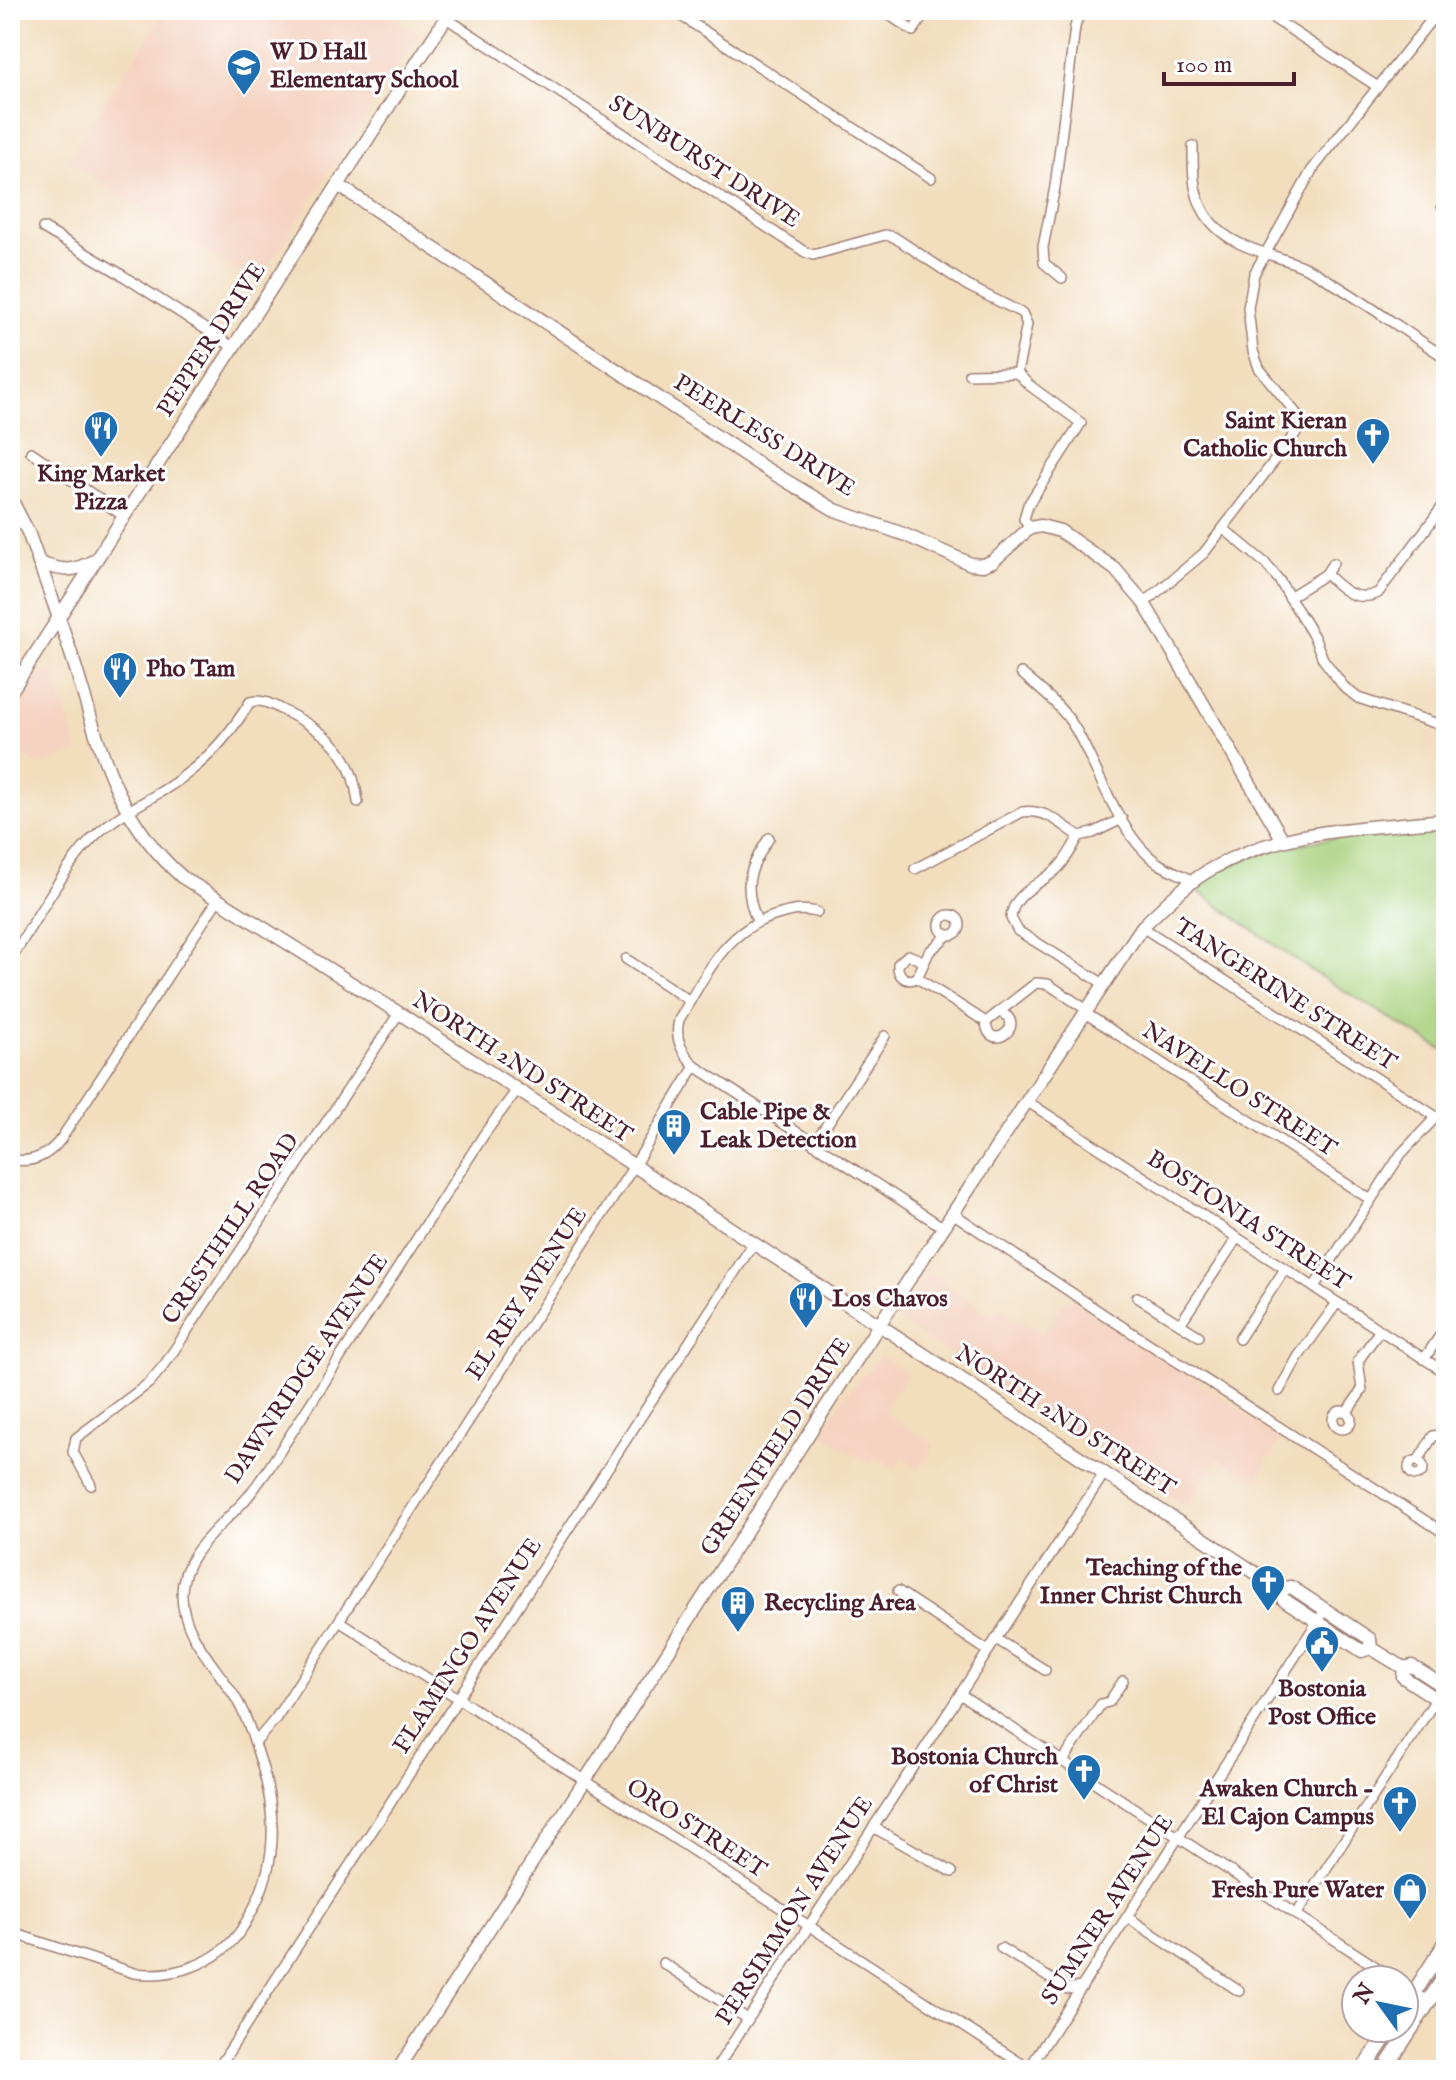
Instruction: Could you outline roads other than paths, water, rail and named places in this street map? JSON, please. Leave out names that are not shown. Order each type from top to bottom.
[{"type":"main road","name":"PEPPER DRIVE","points":[[10,693],[448,14]]},
{"type":"main road","name":"PEERLESS DRIVE","points":[[338,185],[763,467],[835,510],[977,565],[998,558],[1030,528]]},
{"type":"main road","name":"NORTH 2ND STREET","points":[[10,497],[28,532],[110,777],[147,841],[171,868],[217,901],[399,1013],[1105,1472],[1280,1589],[1283,1599],[1317,1622],[1362,1651],[1371,1648],[1404,1668],[1412,1666],[1444,1695]]},
{"type":"main road","points":[[1030,528],[1041,526],[1060,531],[1115,569],[1144,603],[1283,840]]},
{"type":"main road","points":[[39,563],[68,572],[98,559]]},
{"type":"main road","name":"GREENFIELD DRIVE","points":[[398,2070],[879,1325],[1142,927],[1194,881],[1213,868],[1259,846],[1283,840],[1446,820]]},
{"type":"main road","name":"NORTH 2ND STREET","points":[[1280,1589],[1291,1587],[1370,1639],[1371,1648]]},
{"type":"main road","points":[[1317,1622],[1332,1622],[1347,1631],[1362,1634]]},
{"type":"main road","points":[[1420,1975],[1446,1943]]},
{"type":"main road","points":[[1384,2070],[1446,1975]]},
{"type":"main road","points":[[1363,2070],[1380,2044]]},
{"type":"main road","points":[[10,2059],[28,2070]]},
{"type":"street","points":[[672,10],[931,178]]},
{"type":"street","points":[[882,10],[913,31],[927,10]]},
{"type":"street","points":[[1062,278],[1044,263],[1043,247],[1055,187],[1075,27],[1080,10]]},
{"type":"street","points":[[1261,10],[1378,87]]},
{"type":"street","points":[[1144,603],[1204,553],[1298,430],[1300,418],[1259,368],[1250,342],[1249,296],[1254,274],[1312,170],[1439,10]]},
{"type":"street","name":"SUNBURST DRIVE","points":[[448,14],[805,252],[813,255],[885,235],[894,237],[968,286],[1022,313],[1027,324],[1017,373]]},
{"type":"street","points":[[1193,146],[1193,183],[1206,216],[1225,236],[1314,271],[1446,358]]},
{"type":"street","points":[[43,228],[233,347]]},
{"type":"street","points":[[969,374],[1017,373],[1081,423],[1028,505],[1024,519],[1030,528]]},
{"type":"street","points":[[31,452],[125,517]]},
{"type":"street","points":[[1326,574],[1345,593],[1361,596],[1378,593],[1446,502]]},
{"type":"street","points":[[1224,529],[1265,563],[1314,637],[1327,667],[1344,687],[1358,698],[1446,729]]},
{"type":"street","points":[[1289,597],[1326,574],[1333,563]]},
{"type":"street","points":[[1021,673],[1054,702],[1075,728],[1122,819],[1149,855],[1194,881]]},
{"type":"street","points":[[10,961],[89,841],[127,811],[179,780],[213,752],[234,729],[250,702],[260,700],[316,727],[328,737],[347,759],[356,784],[358,802]]},
{"type":"street","points":[[915,869],[1022,812],[1047,813],[1079,836]]},
{"type":"street","points":[[1104,984],[1018,931],[1011,918],[1014,906],[1032,886],[1059,868],[1079,836],[1122,819]]},
{"type":"street","points":[[757,921],[748,886],[752,865],[769,838]]},
{"type":"street","points":[[10,1159],[29,1160],[49,1152],[61,1139],[217,901]]},
{"type":"street","points":[[817,912],[801,908],[757,921],[728,943],[690,1001],[677,1028],[682,1052],[695,1066],[944,1228]]},
{"type":"street","name":"TANGERINE STREET","points":[[1142,927],[1446,1123]]},
{"type":"street","points":[[917,978],[923,961],[948,935]]},
{"type":"street","points":[[923,961],[908,955],[898,964],[898,972],[902,978],[917,978],[986,1022],[991,1035],[1004,1035],[1011,1023],[1007,1016],[999,1012],[986,1022]]},
{"type":"street","points":[[626,959],[690,1001]]},
{"type":"street","name":"NAVELLO STREET","points":[[999,1012],[1036,983],[1043,983],[1371,1200]]},
{"type":"street","name":"CRESTHILL ROAD","points":[[91,1485],[73,1452],[73,1445],[81,1431],[121,1406],[149,1383],[165,1364],[399,1013]]},
{"type":"street","points":[[814,1144],[885,1036]]},
{"type":"street","name":"EL REY AVENUE","points":[[255,1743],[276,1718],[634,1166],[695,1066]]},
{"type":"street","name":"DAWNRIDGE AVENUE","points":[[10,1932],[134,1973],[154,1976],[208,1961],[236,1938],[254,1910],[274,1832],[272,1800],[240,1706],[188,1627],[182,1608],[182,1588],[189,1565],[214,1529],[245,1501],[267,1471],[481,1140],[517,1090]]},
{"type":"street","name":"BOSTONIA STREET","points":[[1028,1102],[1446,1373]]},
{"type":"street","points":[[1314,1287],[1401,1154],[1436,1117]]},
{"type":"street","points":[[954,1214],[1109,1318],[1446,1534]]},
{"type":"street","points":[[1180,1324],[1237,1238]]},
{"type":"street","name":"FLAMINGO AVENUE","points":[[217,2070],[753,1244]]},
{"type":"street","points":[[1239,1339],[1285,1269]]},
{"type":"street","points":[[1137,1297],[1199,1336]]},
{"type":"street","points":[[1279,1391],[1298,1357],[1337,1303]]},
{"type":"street","points":[[1424,1359],[1446,1327]]},
{"type":"street","points":[[1347,1412],[1362,1390],[1358,1361],[1380,1330]]},
{"type":"street","points":[[1418,1461],[1433,1436],[1446,1434]]},
{"type":"street","points":[[898,1591],[988,1651],[1105,1472]]},
{"type":"street","name":"SUMNER AVENUE","points":[[1029,2070],[1325,1610]]},
{"type":"street","name":"ORO STREET","points":[[339,1621],[1029,2070]]},
{"type":"street","points":[[996,1639],[1045,1670]]},
{"type":"street","name":"PERSIMMON AVENUE","points":[[715,2070],[988,1651]]},
{"type":"street","points":[[1063,1761],[1101,1704],[1109,1702],[1123,1681]]},
{"type":"street","points":[[960,1694],[1371,1964]]},
{"type":"street","points":[[1296,1915],[1444,1695]]},
{"type":"street","points":[[873,1827],[952,1872]]},
{"type":"street","points":[[1127,1917],[1239,1991]]},
{"type":"street","points":[[1001,1948],[1067,1989],[1082,1987]]},
{"type":"street","points":[[663,1963],[748,2019]]},
{"type":"street","points":[[1420,1996],[1429,2002]]},
{"type":"place","name":"W D Hall Elementary School","points":[[244,97]]},
{"type":"place","name":"King Market Pizza","points":[[101,459]]},
{"type":"place","name":"Saint Kieran Catholic Church","points":[[1373,466]]},
{"type":"place","name":"Pho Tam","points":[[120,700]]},
{"type":"place","name":"Cable Pipe & Leak Detection","points":[[674,1157]]},
{"type":"place","name":"Los Chavos","points":[[806,1330]]},
{"type":"place","name":"Teaching of the Inner Christ Church","points":[[1268,1613]]},
{"type":"place","name":"Recycling Area","points":[[738,1634]]},
{"type":"place","name":"Bostonia Post Office","points":[[1322,1674]]},
{"type":"place","name":"Bostonia Church of Christ","points":[[1084,1802]]},
{"type":"place","name":"Awaken Church - El Cajon Campus","points":[[1400,1834]]},
{"type":"place","name":"Fresh Pure Water","points":[[1410,1921]]}]
